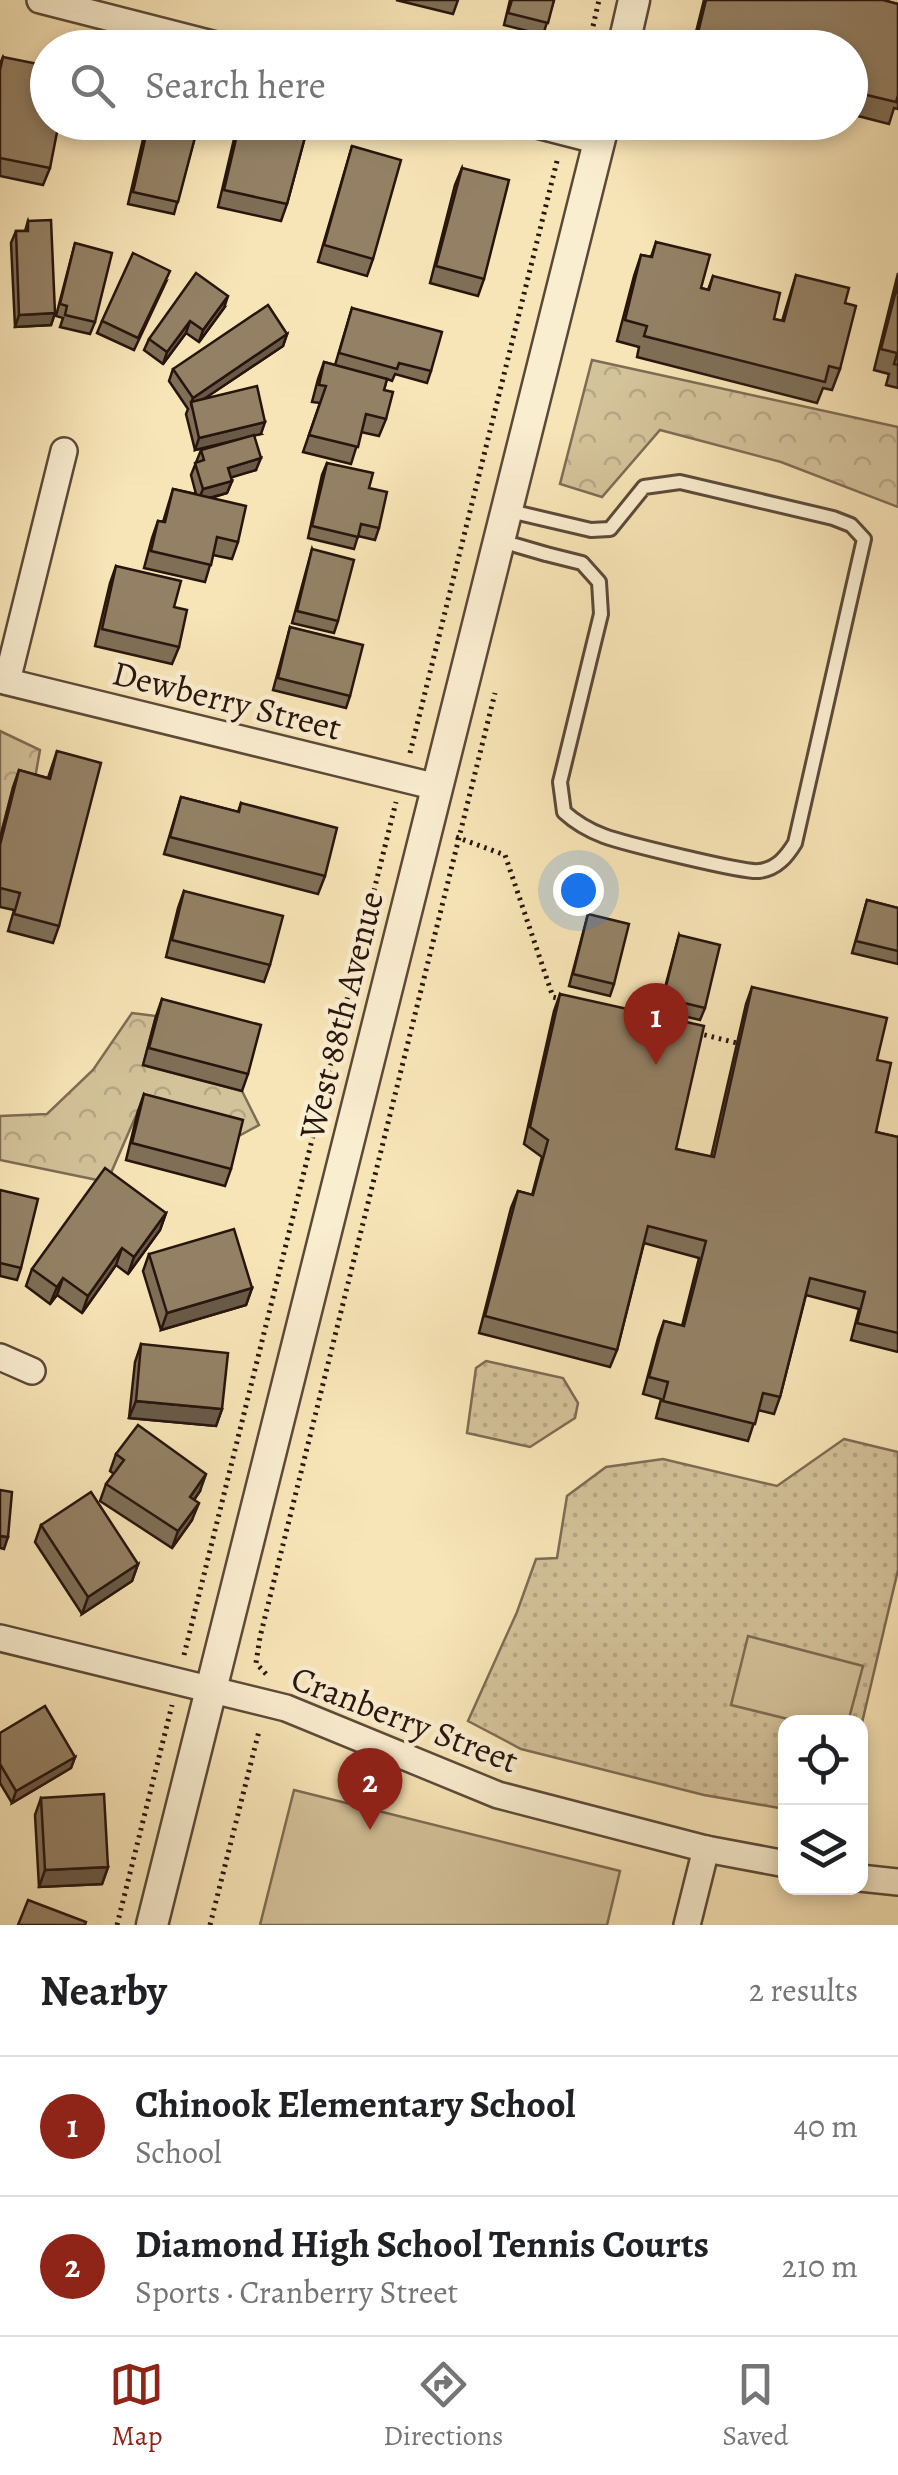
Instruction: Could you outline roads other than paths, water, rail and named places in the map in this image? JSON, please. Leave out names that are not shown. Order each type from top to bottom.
[{"type":"street","points":[[40,0],[158,30]]},
{"type":"street","points":[[626,30],[634,0]]},
{"type":"street","name":"West 88th Avenue","points":[[152,1925],[437,787],[507,543],[506,510],[599,140]]},
{"type":"street","points":[[4,681],[64,451]]},
{"type":"street","name":"Dewberry Street","points":[[4,681],[437,787]]},
{"type":"street","points":[[0,1357],[32,1371]]},
{"type":"street","name":"Cranberry Street","points":[[0,1638],[286,1708],[498,1795],[706,1849],[778,1862]]},
{"type":"street","points":[[687,1925],[706,1849]]},
{"type":"street","points":[[868,1879],[898,1882]]},
{"type":"lane","points":[[506,510],[591,530],[610,530],[644,487],[680,482],[833,518],[851,526],[864,539],[796,843],[784,861],[759,871],[712,861],[607,837],[579,825],[564,812],[560,782],[601,614],[599,582],[582,564],[507,543]]},
{"type":"place","name":"Chinook Elementary School","points":[[656,1065]]},
{"type":"place","name":"Diamond High School Tennis Courts","points":[[370,1830]]}]
